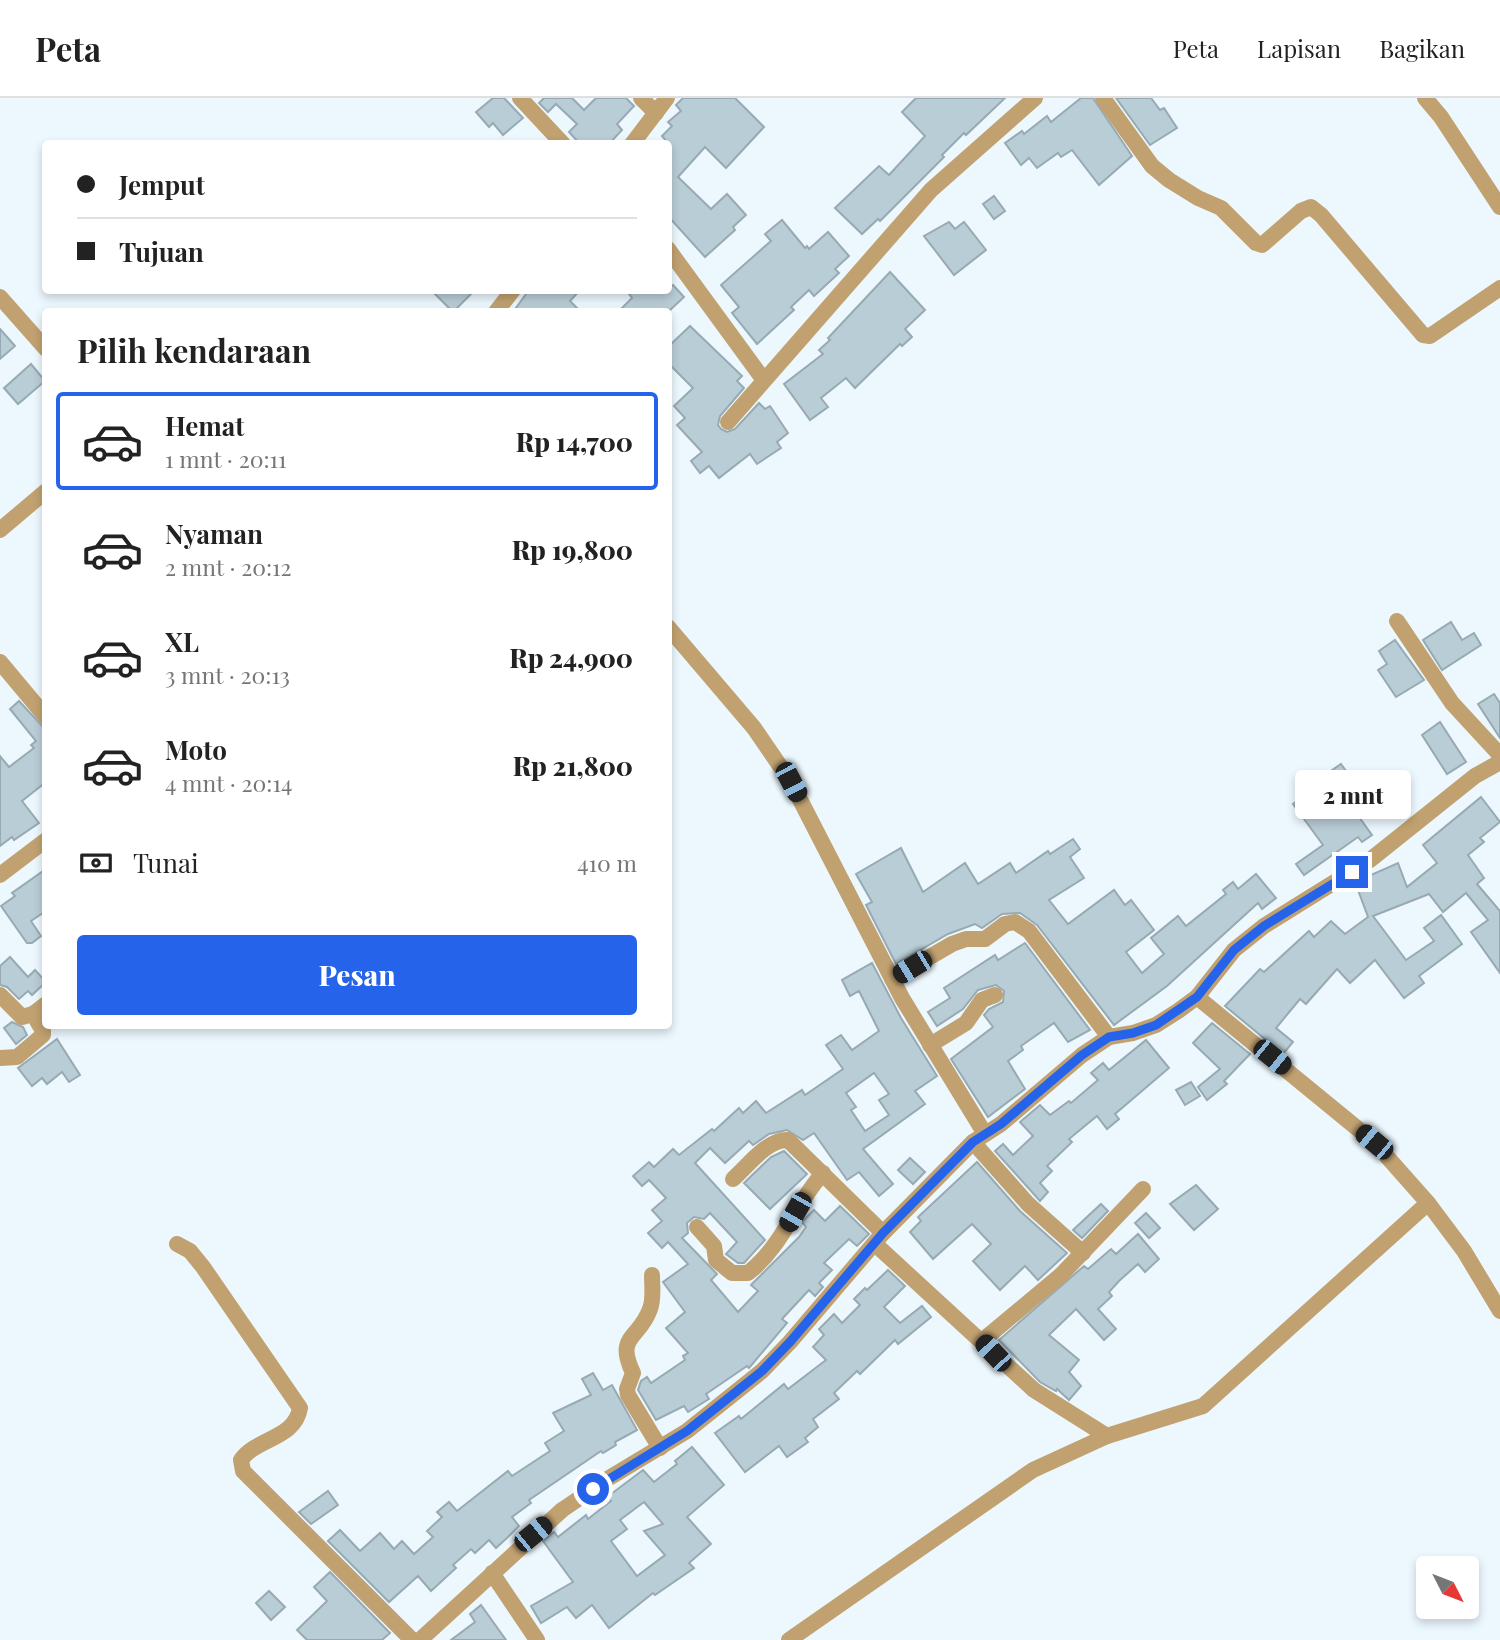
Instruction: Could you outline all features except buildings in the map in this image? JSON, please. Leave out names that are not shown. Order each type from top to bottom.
[{"type":"street","points":[[520,98],[559,140]]},
{"type":"street","points":[[641,98],[656,113]]},
{"type":"street","points":[[635,140],[667,98]]},
{"type":"street","points":[[728,422],[931,190],[1035,98]]},
{"type":"street","points":[[1103,98],[1152,166],[1188,192],[1221,208],[1256,243],[1262,245],[1301,211],[1311,207],[1321,215],[1423,335],[1430,336],[1500,288]]},
{"type":"street","points":[[1425,98],[1441,117],[1500,208]]},
{"type":"street","points":[[672,254],[763,379]]},
{"type":"street","points":[[499,308],[510,294]]},
{"type":"street","points":[[0,297],[42,344]]},
{"type":"street","points":[[0,530],[42,494]]},
{"type":"street","points":[[1397,621],[1452,703],[1500,755]]},
{"type":"street","points":[[672,631],[754,728],[791,782],[892,979],[979,1138],[1028,1204],[1083,1253]]},
{"type":"street","points":[[0,662],[42,712]]},
{"type":"street","points":[[420,1640],[562,1510],[687,1431],[762,1371],[879,1239],[979,1138],[1001,1124],[1050,1081],[1109,1037],[1156,1025],[1197,997],[1220,965],[1244,942],[1370,860],[1466,783],[1500,762]]},
{"type":"street","points":[[0,875],[42,843]]},
{"type":"street","points":[[892,979],[952,944],[966,939],[985,939],[1005,924],[1014,922],[1029,931],[1109,1037]]},
{"type":"street","points":[[0,995],[18,1016],[26,1017],[39,1009]]},
{"type":"street","points":[[930,1045],[966,1023],[977,1005],[995,995]]},
{"type":"street","points":[[1197,997],[1374,1142],[1428,1203],[1464,1251],[1500,1311]]},
{"type":"street","points":[[0,1058],[17,1057],[43,1035],[44,1029]]},
{"type":"street","points":[[733,1179],[769,1146],[783,1140],[796,1145],[879,1239],[1034,1390],[1107,1436]]},
{"type":"street","points":[[697,1227],[714,1247],[716,1260],[732,1273],[748,1273],[774,1246],[802,1200],[823,1173]]},
{"type":"street","points":[[982,1341],[1083,1253],[1143,1189]]},
{"type":"street","points":[[789,1640],[1033,1471],[1107,1436],[1203,1406],[1428,1203]]},
{"type":"street","points":[[177,1244],[190,1251],[203,1266],[300,1408],[293,1424],[271,1441],[245,1454],[241,1460],[243,1471],[412,1640]]},
{"type":"street","points":[[652,1275],[651,1306],[644,1321],[626,1343],[625,1356],[633,1373],[628,1395],[660,1448]]},
{"type":"street","points":[[492,1573],[537,1640]]},
{"type":"route","points":[[593,1489],[687,1431],[762,1371],[883,1233],[973,1142],[1001,1124],[1082,1055],[1109,1037],[1156,1025],[1197,997],[1234,950],[1264,926],[1352,872]]}]
